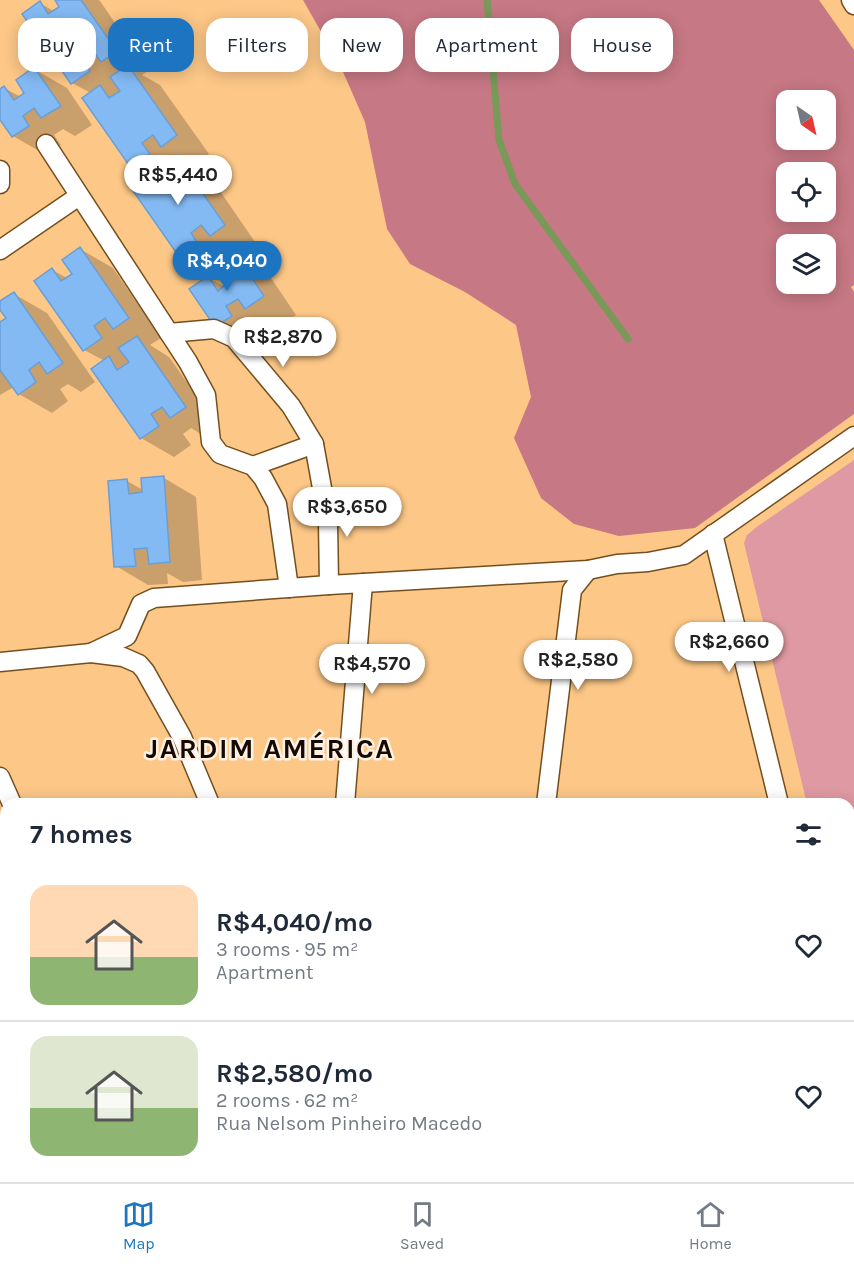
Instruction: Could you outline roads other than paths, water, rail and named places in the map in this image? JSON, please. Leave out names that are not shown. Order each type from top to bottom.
[{"type":"street","points":[[851,0],[854,4]]},
{"type":"street","points":[[46,144],[188,362],[206,395],[211,442],[220,454],[253,466],[263,478],[277,504],[289,588]]},
{"type":"street","points":[[0,170],[0,184]]},
{"type":"street","points":[[0,250],[80,196]]},
{"type":"street","points":[[169,333],[214,329],[234,338],[291,406],[314,444],[328,521],[329,585]]},
{"type":"street","points":[[91,653],[127,636],[141,604],[154,598],[588,570],[684,555],[854,436]]},
{"type":"street","points":[[253,466],[314,444]]},
{"type":"street","points":[[713,534],[778,798]]},
{"type":"street","points":[[547,798],[572,590],[588,570]]},
{"type":"street","points":[[345,798],[363,583]]},
{"type":"street","points":[[0,662],[91,653],[123,657],[139,664],[183,736],[208,798]]},
{"type":"street","points":[[0,777],[9,798]]},
{"type":"waterway","points":[[487,0],[499,140],[515,184],[628,339]]},
{"type":"district","name":"JARDIM AMÉRICA","points":[[270,748]]}]
